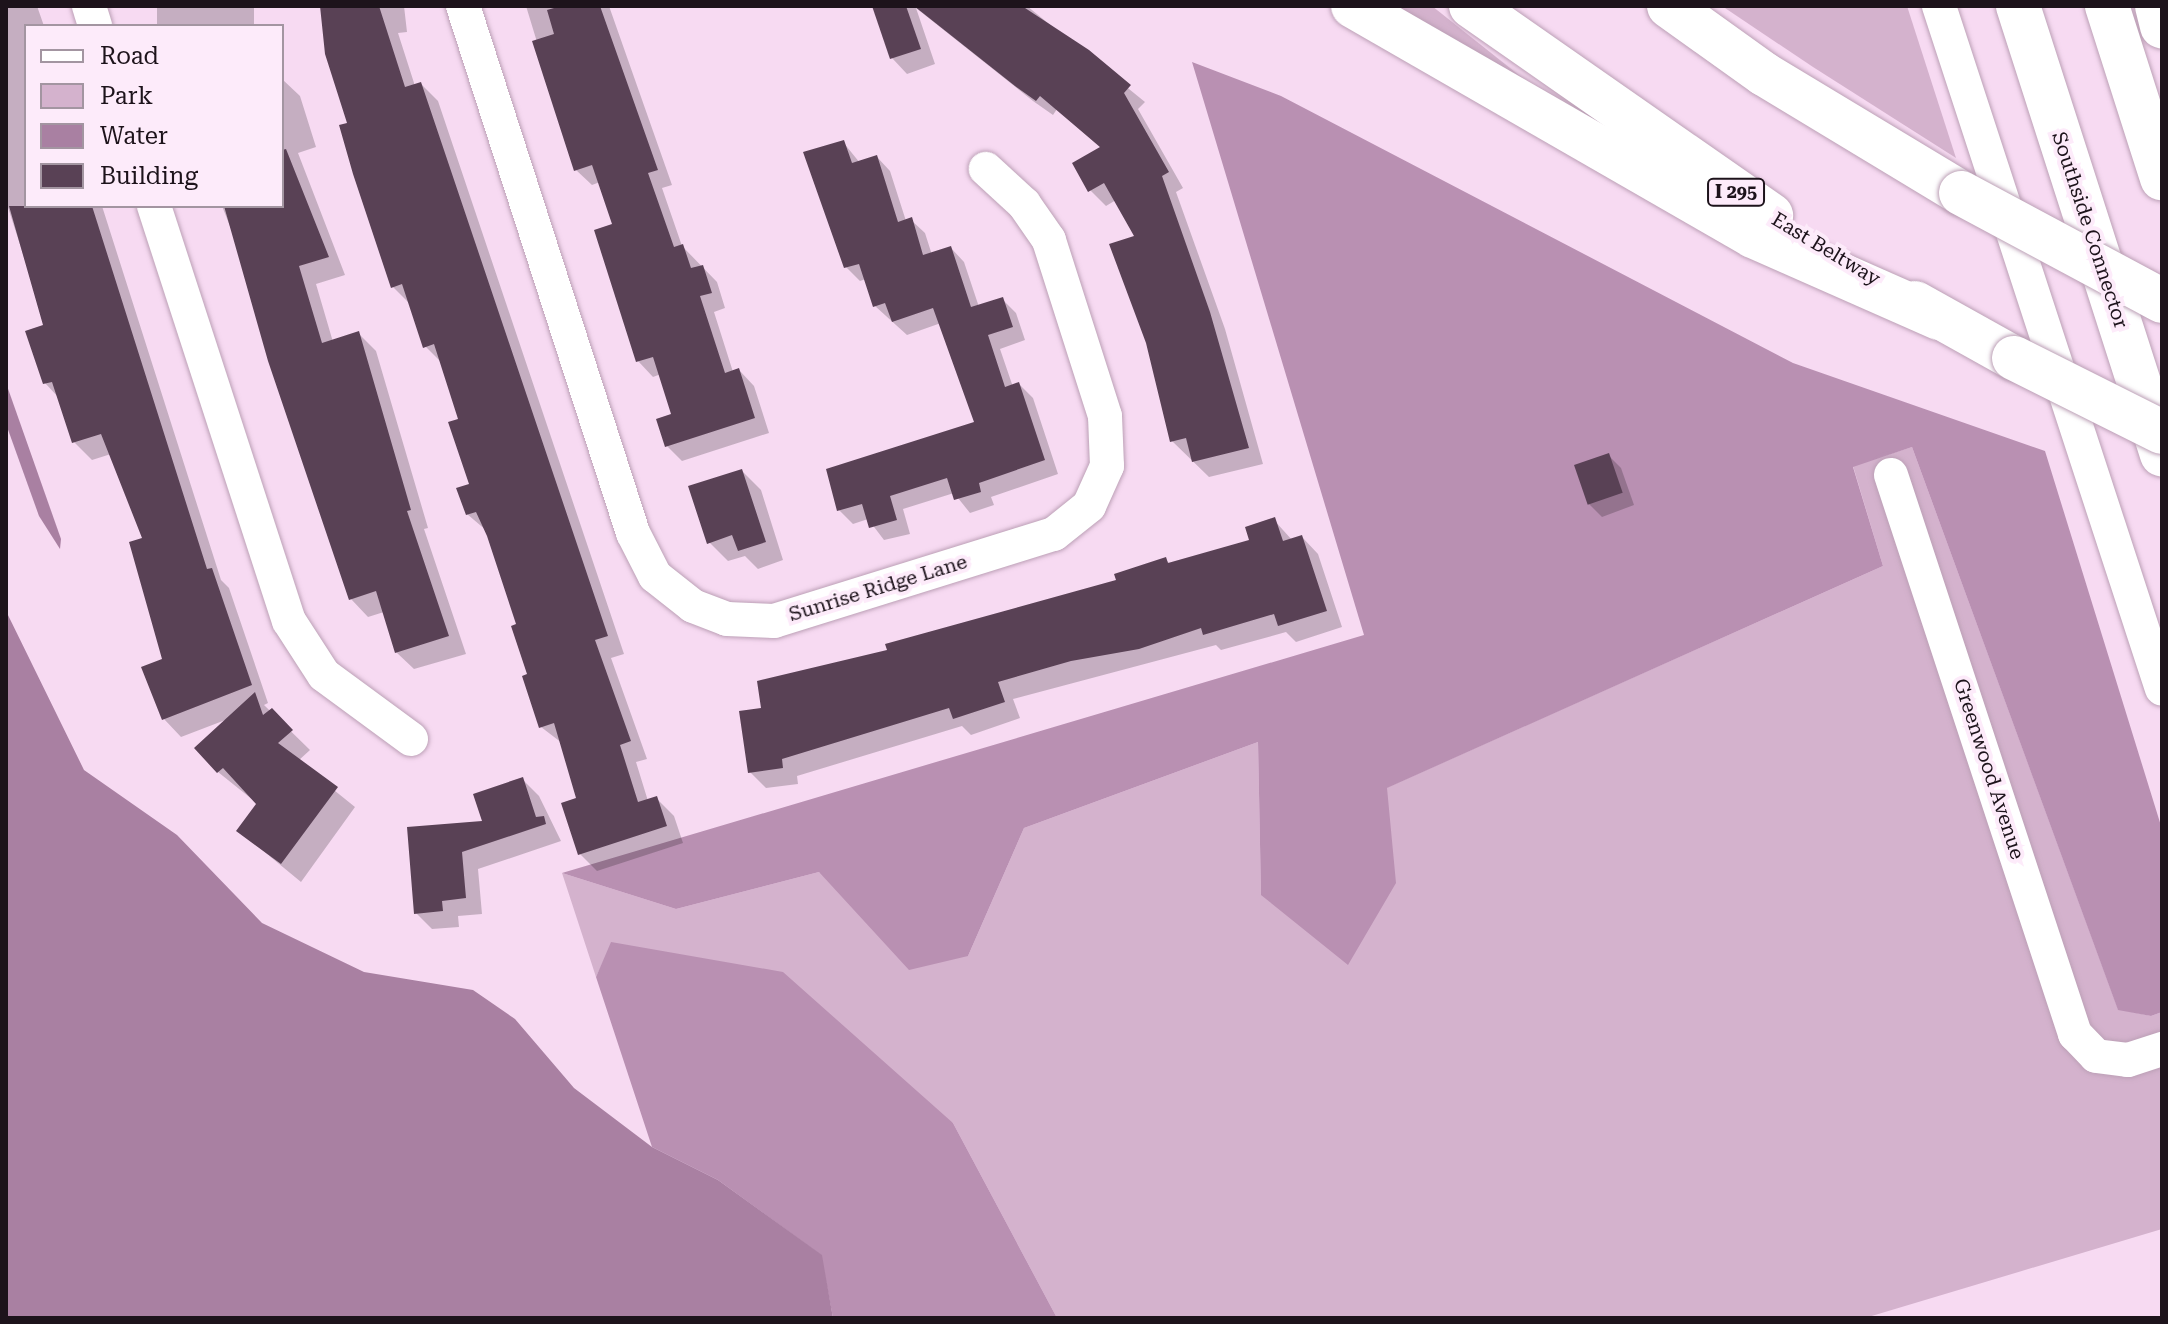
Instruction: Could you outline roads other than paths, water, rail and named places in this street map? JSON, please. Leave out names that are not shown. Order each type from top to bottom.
[{"type":"highway","points":[[1353,6],[1753,236],[1939,318]]},
{"type":"highway","name":"East Beltway","points":[[1471,6],[1754,205],[1939,318],[2162,432]]},
{"type":"highway","points":[[1669,6],[1764,74],[1961,193],[2162,301]]},
{"type":"highway","points":[[1995,6],[2042,82]]},
{"type":"highway","name":"Southside Connector","points":[[2018,6],[2162,454]]},
{"type":"highway","points":[[2107,6],[2162,178]]},
{"type":"highway","points":[[2157,6],[2162,26]]},
{"type":"street","name":"Sunrise Ridge Lane","points":[[463,6],[633,533],[655,576],[693,606],[727,619],[774,621],[1054,534],[1089,506],[1107,466],[1105,416],[1049,240],[1024,204],[986,169]]},
{"type":"street","points":[[1939,6],[2161,685]]},
{"type":"street","points":[[155,208],[289,621],[324,675],[411,739]]},
{"type":"street","name":"Greenwood Avenue","points":[[1891,475],[2075,1034],[2096,1056],[2128,1060],[2162,1049]]},
{"type":"water","points":[[6,383],[61,539],[60,549],[39,516],[6,424]]},
{"type":"water","points":[[6,611],[84,770],[177,835],[262,923],[364,972],[473,990],[515,1019],[574,1088],[652,1147],[718,1180],[822,1255],[833,1318],[6,1318]]}]
